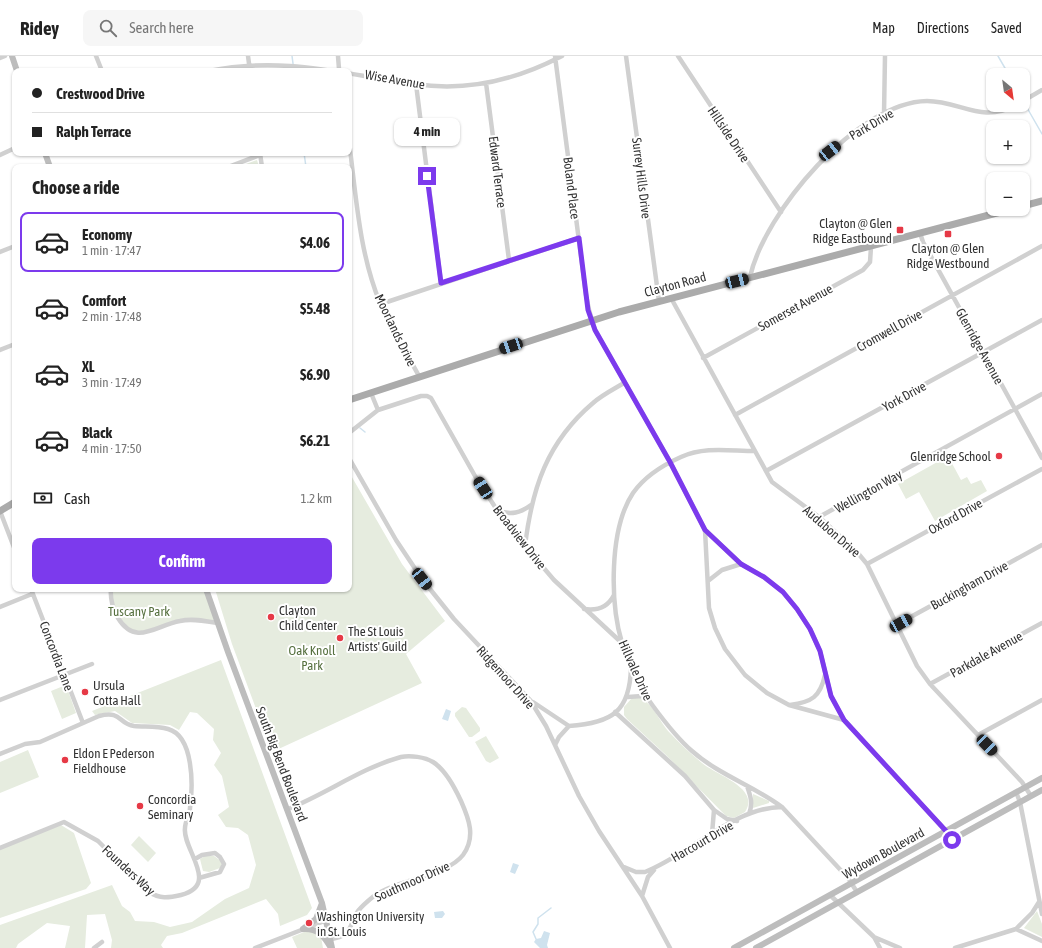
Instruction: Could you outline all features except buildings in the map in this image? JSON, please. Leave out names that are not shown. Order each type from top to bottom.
[{"type":"main road","points":[[1030,204],[1042,201]]},
{"type":"main road","name":"Clayton Road","points":[[352,399],[591,320],[658,301],[986,216]]},
{"type":"main road","points":[[0,511],[12,504]]},
{"type":"main road","points":[[0,511],[12,509]]},
{"type":"street","points":[[0,58],[5,56]]},
{"type":"street","points":[[12,56],[16,68]]},
{"type":"street","points":[[96,56],[101,68]]},
{"type":"street","points":[[338,56],[339,68]]},
{"type":"street","name":"Wise Avenue","points":[[352,72],[416,84],[451,86],[486,83],[525,74],[555,58],[562,56]]},
{"type":"street","name":"Surrey Hills Drive","points":[[626,56],[658,301]]},
{"type":"street","name":"Hillside Drive","points":[[678,56],[781,212]]},
{"type":"street","points":[[884,114],[885,56]]},
{"type":"street","points":[[249,58],[250,68]]},
{"type":"street","points":[[218,68],[249,58],[262,59]]},
{"type":"street","name":"Boland Place","points":[[555,58],[591,320],[624,383],[670,462],[705,530]]},
{"type":"street","name":"Wise Avenue","points":[[305,61],[331,68]]},
{"type":"street","name":"Edward Terrace","points":[[486,83],[509,260]]},
{"type":"street","points":[[416,84],[441,283]]},
{"type":"street","points":[[1030,97],[1042,90]]},
{"type":"street","name":"Park Drive","points":[[750,277],[757,254],[781,212],[830,151],[852,134],[884,114],[907,104],[927,101],[979,113],[1000,112]]},
{"type":"street","points":[[0,154],[12,149]]},
{"type":"street","points":[[235,164],[255,156]]},
{"type":"street","name":"Moorlands Drive","points":[[351,156],[365,252],[381,304],[419,376]]},
{"type":"street","name":"Glenridge Avenue","points":[[920,233],[923,242],[1042,458]]},
{"type":"street","points":[[381,304],[509,260],[579,238]]},
{"type":"street","name":"Somerset Avenue","points":[[703,358],[863,270],[870,262],[871,246]]},
{"type":"street","name":"Cromwell Drive","points":[[735,415],[1042,246]]},
{"type":"street","points":[[0,252],[12,247]]},
{"type":"street","name":"Audubon Drive","points":[[671,298],[766,471],[776,486],[819,518],[867,564],[896,626],[917,666],[930,684],[1026,787],[1031,796]]},
{"type":"street","name":"York Drive","points":[[766,471],[1042,320]]},
{"type":"street","points":[[0,350],[12,345]]},
{"type":"street","points":[[524,546],[531,505],[538,480],[557,443],[576,419],[594,402],[624,383]]},
{"type":"street","points":[[352,431],[378,410],[371,393]]},
{"type":"street","name":"Wellington Way","points":[[819,518],[1042,394]]},
{"type":"street","name":"Broadview Drive","points":[[378,410],[421,396],[431,398],[475,476],[498,512],[524,546],[554,580],[623,644]]},
{"type":"street","name":"Hillvale Drive","points":[[755,451],[706,450],[682,456],[651,474],[642,483],[627,504],[622,515],[616,550],[615,593],[623,644],[631,666],[652,705],[692,751],[713,766],[747,786],[770,797],[782,807],[852,883],[857,892]]},
{"type":"street","name":"Ridgemoor Drive","points":[[352,463],[396,540],[422,579],[454,619],[530,700],[546,726],[579,796],[599,831],[642,896],[670,948]]},
{"type":"street","name":"Oxford Drive","points":[[867,564],[1042,469]]},
{"type":"street","points":[[498,512],[514,514],[523,511],[531,505]]},
{"type":"street","points":[[0,511],[12,542]]},
{"type":"street","points":[[705,530],[741,564],[764,577],[783,592],[799,612],[810,629],[820,651],[831,696],[844,720],[946,831],[952,840]]},
{"type":"street","points":[[705,530],[709,608],[715,628],[725,649],[746,675],[767,693],[789,705],[844,720]]},
{"type":"street","name":"Buckingham Drive","points":[[896,626],[1042,545]]},
{"type":"street","points":[[708,581],[722,570],[741,564]]},
{"type":"street","points":[[0,607],[30,592]]},
{"type":"street","name":"Concordia Lane","points":[[32,592],[83,723]]},
{"type":"street","points":[[111,592],[114,612],[124,628],[136,633],[151,631],[181,620],[203,620],[217,623]]},
{"type":"street","name":"South Big Bend Boulevard","points":[[207,592],[217,623],[322,903],[332,948]]},
{"type":"street","points":[[584,609],[595,610],[604,607],[611,601],[615,593]]},
{"type":"street","name":"Parkdale Avenue","points":[[930,684],[1042,622]]},
{"type":"street","points":[[0,700],[92,664]]},
{"type":"street","points":[[555,745],[559,737],[569,726],[603,721],[615,712],[628,697],[631,683],[631,666]]},
{"type":"street","points":[[789,705],[808,701],[817,695],[822,688],[825,675]]},
{"type":"street","points":[[628,697],[636,696],[648,698]]},
{"type":"street","points":[[530,700],[569,726]]},
{"type":"street","points":[[978,735],[1042,700]]},
{"type":"street","points":[[615,712],[685,776],[714,810],[727,819],[737,821]]},
{"type":"street","points":[[0,754],[24,744],[40,742],[99,716],[114,714],[128,725],[169,729],[179,736],[187,748],[191,768],[190,809],[184,828],[185,835],[195,859],[199,878],[220,872],[224,864],[220,857],[215,853],[202,855],[195,859]]},
{"type":"street","name":"Southmoor Drive","points":[[288,809],[310,800],[379,765],[402,757],[417,757],[433,762],[446,775],[456,790],[468,816],[471,832],[469,844],[463,856],[450,866],[416,878],[374,896],[358,911],[349,929],[343,936],[331,940]]},
{"type":"street","name":"Wydown Boulevard","points":[[734,948],[1042,778]]},
{"type":"street","name":"Harcourt Drive","points":[[747,786],[752,799],[748,814]]},
{"type":"street","name":"Wydown Boulevard","points":[[756,948],[1042,790]]},
{"type":"street","points":[[1016,792],[1020,802],[1042,914]]},
{"type":"street","name":"Harcourt Drive","points":[[623,867],[636,872],[645,872],[655,868],[748,814],[768,807],[782,807]]},
{"type":"street","points":[[712,834],[714,810]]},
{"type":"street","name":"Founders Way","points":[[0,848],[64,822],[98,841],[149,892],[157,897],[162,899],[190,891],[196,886],[199,878]]},
{"type":"street","points":[[642,896],[648,877],[655,868]]},
{"type":"street","points":[[830,895],[874,937],[880,948]]},
{"type":"street","points":[[955,948],[1016,929],[1032,913],[1039,902]]},
{"type":"street","points":[[303,930],[316,919],[322,903]]},
{"type":"street","points":[[255,948],[327,920]]},
{"type":"street","points":[[1016,929],[1042,941]]},
{"type":"street","points":[[303,930],[314,930],[318,932],[332,948]]},
{"type":"street","points":[[874,937],[900,948]]},
{"type":"street","points":[[94,948],[102,942]]},
{"type":"green space","points":[[257,160],[258,164],[246,164]]},
{"type":"green space","points":[[948,456],[961,480],[967,477],[971,484],[981,480],[987,491],[935,521],[919,492],[906,499],[898,484]]},
{"type":"green space","name":"Oak Knoll Park","points":[[352,477],[402,564],[445,621],[406,654],[422,683],[272,752],[232,644],[216,592],[352,592]]},
{"type":"green space","name":"Tuscany Park","points":[[111,592],[207,592],[217,623],[184,621],[137,633],[124,628],[114,612]]},
{"type":"green space","points":[[221,660],[312,908],[307,915],[280,926],[278,914],[266,899],[182,933],[167,936],[161,945],[163,948],[111,948],[112,940],[105,914],[87,915],[85,948],[65,948],[70,926],[47,923],[18,944],[16,948],[0,948],[0,925],[112,885],[122,906],[130,912],[135,921],[154,922],[170,927],[192,922],[225,899],[249,888],[256,865],[248,835],[238,828],[226,827],[218,815],[229,807],[222,776],[214,765],[221,753],[213,740],[214,729],[197,713],[190,712],[179,730],[170,725],[132,723],[115,711],[95,715],[92,711]]},
{"type":"green space","points":[[66,685],[76,713],[62,719],[51,691]]},
{"type":"green space","points":[[638,697],[648,703],[666,729],[702,763],[726,777],[742,789],[747,796],[748,803],[745,812],[734,818],[726,816],[666,755],[627,719],[624,715],[624,707],[632,698]]},
{"type":"green space","points":[[462,707],[466,708],[480,728],[480,731],[472,737],[469,737],[455,716],[455,713]]},
{"type":"green space","points":[[486,736],[499,758],[490,763],[486,761],[475,742]]},
{"type":"green space","points":[[28,750],[39,777],[0,793],[0,762]]},
{"type":"green space","points":[[753,794],[769,801],[769,803],[753,808]]},
{"type":"green space","points":[[61,825],[74,833],[91,883],[86,889],[0,918],[0,849]]},
{"type":"green space","points":[[139,836],[156,853],[148,862],[131,845]]},
{"type":"green space","points":[[205,856],[214,856],[221,861],[222,864],[220,868],[209,872],[203,871],[200,859]]},
{"type":"green space","points":[[1037,911],[1042,924],[1042,937],[1024,928]]},
{"type":"green space","points":[[319,926],[323,948],[297,948],[292,937]]},
{"type":"water","points":[[446,709],[451,711],[448,721],[442,719]]},
{"type":"water","points":[[513,863],[519,865],[515,874],[510,872]]},
{"type":"water","points":[[443,911],[445,914],[442,918],[435,918],[434,912]]},
{"type":"water","points":[[544,931],[550,933],[547,945],[548,948],[540,948],[534,942],[536,939],[541,938]]},
{"type":"waterway","points":[[292,56],[294,68]]},
{"type":"waterway","points":[[998,56],[1005,68]]},
{"type":"waterway","points":[[1029,112],[1042,134]]},
{"type":"waterway","points":[[304,156],[306,164]]},
{"type":"waterway","points":[[360,428],[365,432]]},
{"type":"waterway","points":[[536,939],[533,932],[538,924],[538,918],[551,908]]},
{"type":"place","name":"Clayton @ Glen Ridge Eastbound","points":[[900,230]]},
{"type":"place","name":"Clayton @ Glen Ridge Westbound","points":[[948,234]]},
{"type":"place","name":"Glenridge School","points":[[999,456]]},
{"type":"place","name":"Clayton Child Center","points":[[271,617]]},
{"type":"place","name":"The St Louis Artists' Guild","points":[[340,638]]},
{"type":"place","name":"Ursula Cotta Hall","points":[[85,692]]},
{"type":"place","name":"Eldon E Pederson Fieldhouse","points":[[65,760]]},
{"type":"place","name":"Concordia Seminary","points":[[140,806]]},
{"type":"place","name":"Washington University in St. Louis","points":[[309,923]]},
{"type":"route","points":[[427,176],[441,283],[579,238],[588,310],[595,330],[670,462],[705,530],[718,544],[741,564],[764,577],[783,592],[797,609],[810,629],[820,651],[831,696],[844,720],[946,831],[952,840]]}]
